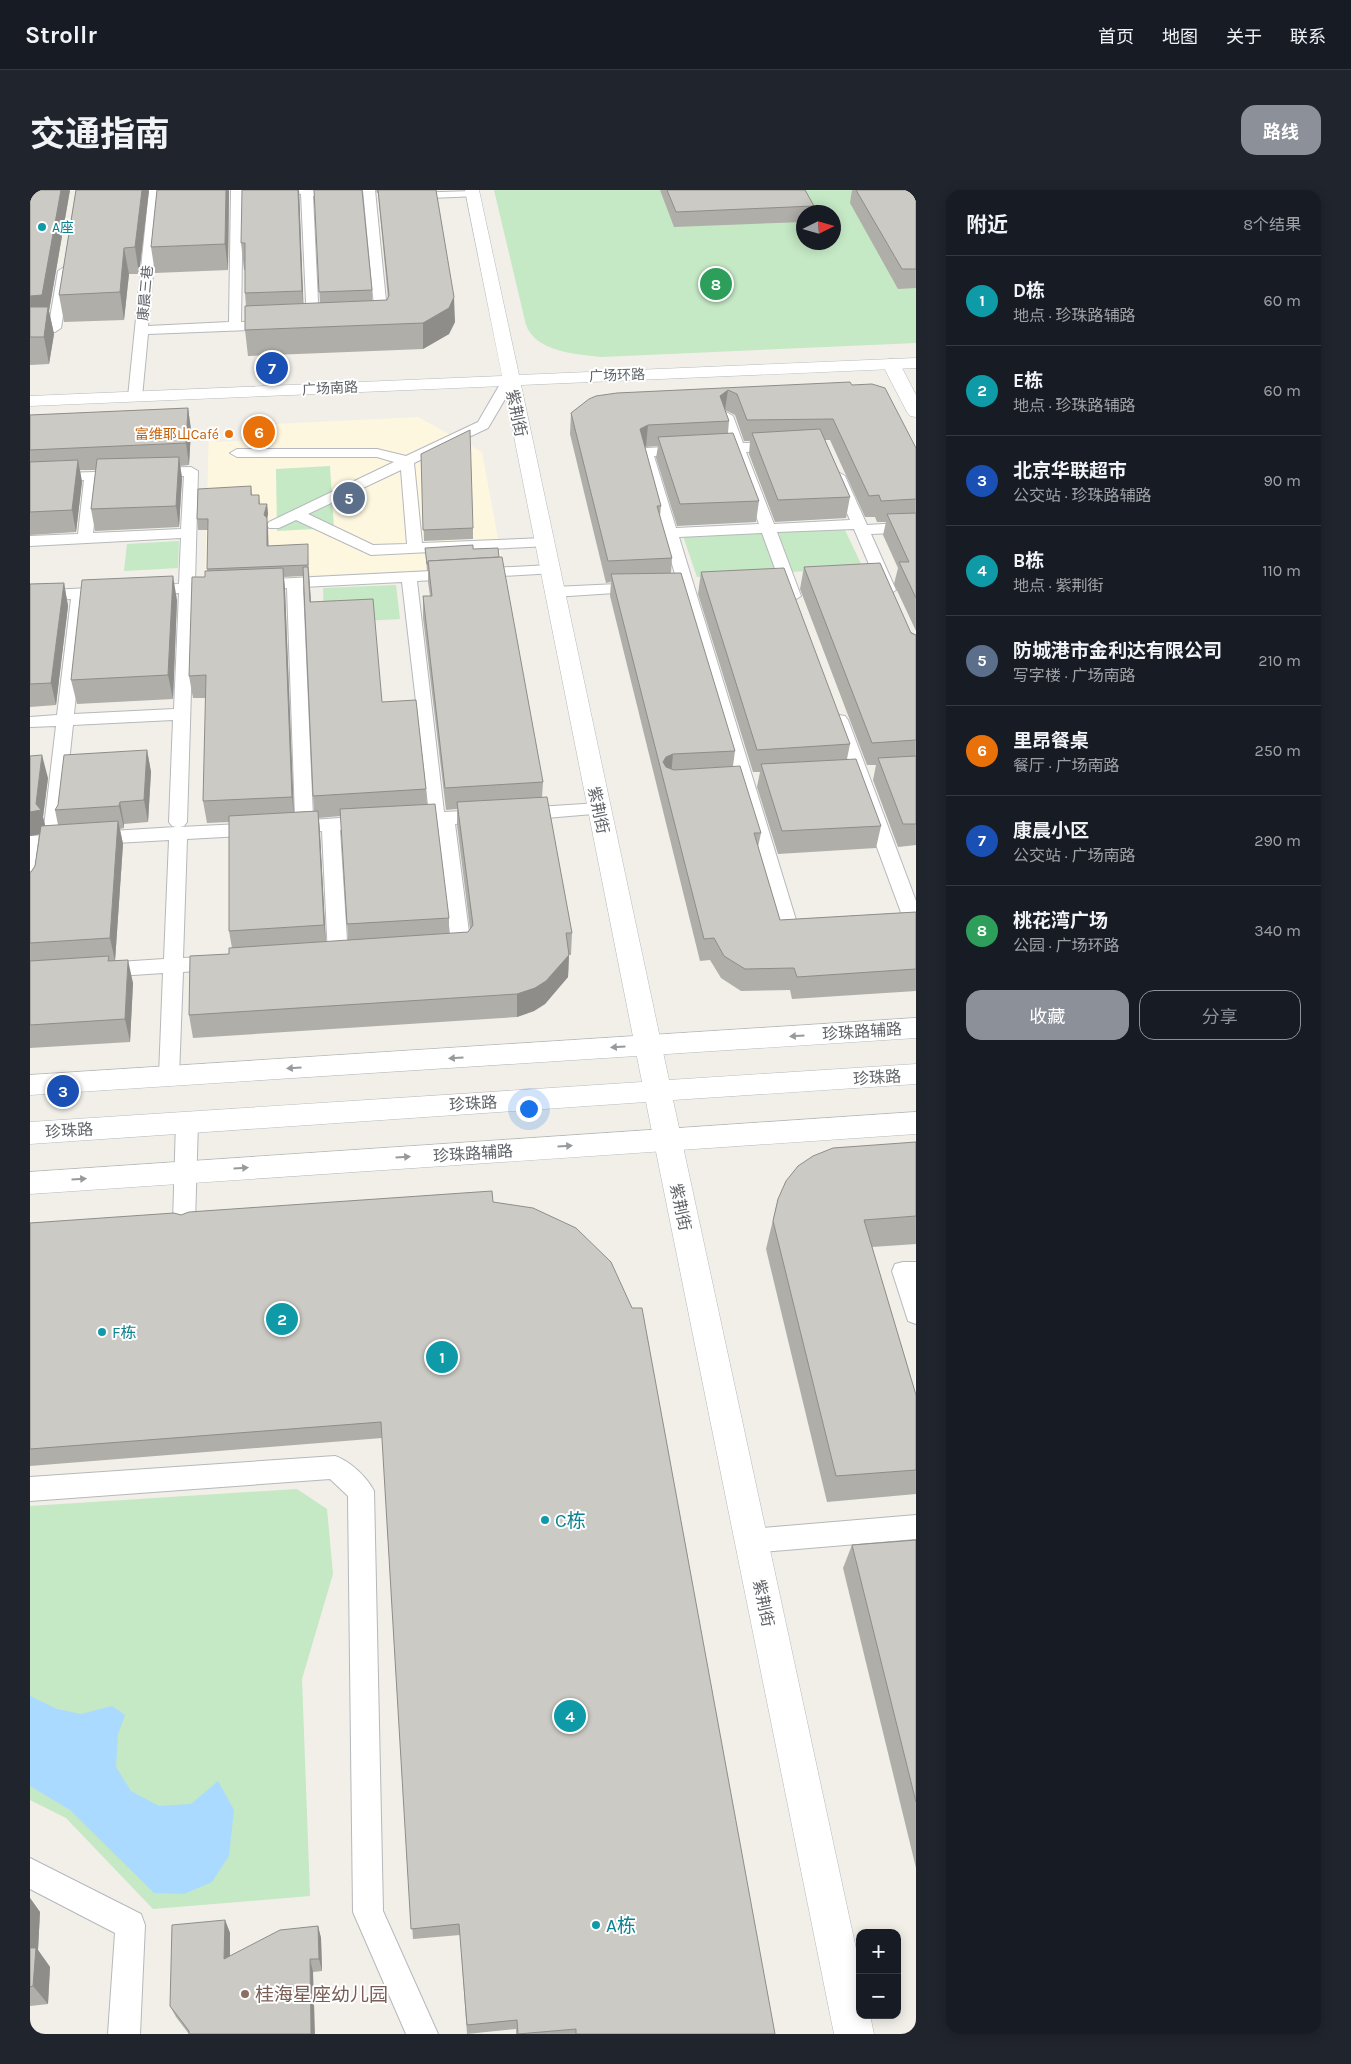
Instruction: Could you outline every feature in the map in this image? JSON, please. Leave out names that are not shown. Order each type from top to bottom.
[{"type":"street","points":[[473,192],[510,379]]},
{"type":"street","name":"广场环路","points":[[510,379],[916,363]]},
{"type":"street","points":[[892,364],[916,412]]},
{"type":"street","name":"广场南路","points":[[30,401],[510,379]]},
{"type":"street","name":"紫荆街","points":[[510,379],[854,2034]]},
{"type":"street","name":"珍珠路辅路","points":[[30,1085],[916,1028]]},
{"type":"street","name":"珍珠路","points":[[30,1133],[916,1074]]},
{"type":"street","name":"珍珠路辅路","points":[[30,1182],[916,1123]]},
{"type":"lane","name":"康晨三巷","points":[[135,397],[155,190]]},
{"type":"lane","points":[[234,326],[237,190]]},
{"type":"lane","points":[[294,190],[366,195],[382,320],[362,321]]},
{"type":"lane","points":[[307,192],[313,323]]},
{"type":"lane","points":[[398,196],[473,192]]},
{"type":"lane","points":[[30,328],[55,328],[66,254]]},
{"type":"lane","points":[[142,330],[283,324]]},
{"type":"lane","points":[[274,525],[482,425],[510,379]]},
{"type":"lane","points":[[726,416],[797,608]]},
{"type":"lane","points":[[795,445],[646,452],[789,927],[827,924]]},
{"type":"lane","points":[[237,453],[377,453],[407,461]]},
{"type":"lane","points":[[407,461],[415,548]]},
{"type":"lane","points":[[831,462],[893,602]]},
{"type":"lane","points":[[30,478],[192,471],[169,1076]]},
{"type":"lane","points":[[86,538],[92,475]]},
{"type":"lane","points":[[296,514],[371,550],[544,543]]},
{"type":"lane","points":[[670,533],[768,528],[916,527]]},
{"type":"lane","points":[[30,541],[189,533]]},
{"type":"lane","points":[[863,577],[882,576]]},
{"type":"lane","points":[[30,596],[409,578],[552,581],[663,587],[704,585]]},
{"type":"lane","points":[[409,578],[440,814],[461,948],[432,950]]},
{"type":"lane","points":[[769,582],[806,580]]},
{"type":"lane","points":[[295,583],[304,817]]},
{"type":"lane","points":[[53,827],[79,594]]},
{"type":"lane","points":[[835,709],[915,921],[894,920]]},
{"type":"lane","points":[[30,722],[182,714]]},
{"type":"lane","points":[[840,774],[878,772]]},
{"type":"lane","points":[[726,781],[764,779]]},
{"type":"lane","points":[[30,888],[33,842],[178,828],[331,824],[440,814],[599,809]]},
{"type":"lane","points":[[318,957],[347,955],[331,824]]},
{"type":"lane","points":[[87,971],[241,962]]},
{"type":"lane","points":[[184,1222],[187,1122]]},
{"type":"lane","points":[[916,1270],[903,1272],[916,1314]]},
{"type":"lane","points":[[30,1489],[335,1467],[361,1490],[368,1912],[422,2034]]},
{"type":"lane","points":[[751,1540],[916,1528]]},
{"type":"lane","points":[[30,1873],[130,1925],[124,2034]]},
{"type":"shaded area","points":[[418,417],[482,452],[503,566],[205,581],[209,427],[216,426],[216,442],[276,439],[276,424]]},
{"type":"green space","points":[[494,190],[916,190],[916,343],[601,357],[558,350],[538,341],[526,325]]},
{"type":"green space","points":[[330,466],[334,528],[277,531],[276,469]]},
{"type":"green space","points":[[844,528],[863,568],[697,577],[683,536]]},
{"type":"green space","points":[[179,541],[178,568],[124,571],[127,544]]},
{"type":"green space","points":[[396,585],[400,619],[324,623],[323,588]]},
{"type":"green space","points":[[297,1489],[327,1509],[333,1574],[302,1679],[310,1896],[153,1909],[66,1818],[30,1800],[30,1506]]},
{"type":"water","points":[[30,1696],[57,1709],[81,1714],[112,1706],[125,1715],[118,1734],[116,1767],[131,1791],[159,1806],[191,1804],[218,1781],[234,1810],[229,1856],[212,1882],[184,1894],[154,1893],[70,1810],[30,1786]]},
{"type":"building","points":[[30,190],[61,190],[42,295],[30,296]]},
{"type":"building","points":[[76,190],[142,190],[135,247],[124,248],[120,292],[59,295]]},
{"type":"building","points":[[157,190],[226,190],[225,244],[151,247]]},
{"type":"building","points":[[242,190],[298,190],[302,291],[245,293],[245,243],[241,243]]},
{"type":"building","points":[[314,190],[362,190],[372,290],[319,292]]},
{"type":"building","points":[[378,190],[436,190],[454,297],[449,308],[423,323],[245,330],[245,306],[387,300],[389,295]]},
{"type":"building","points":[[667,190],[805,190],[813,205],[796,205],[796,207],[676,212]]},
{"type":"building","points":[[856,190],[916,190],[916,269],[902,269]]},
{"type":"building","points":[[30,307],[48,307],[44,337],[30,337]]},
{"type":"building","points":[[850,382],[852,385],[872,384],[885,388],[916,448],[916,499],[881,501],[879,495],[869,496],[833,419],[747,420],[737,394],[728,390],[720,396],[729,421],[648,425],[640,429],[661,506],[657,506],[672,558],[608,561],[571,413],[589,399],[617,393]]},
{"type":"building","points":[[188,408],[186,443],[30,450],[30,415]]},
{"type":"building","points":[[820,429],[850,497],[778,500],[752,433]]},
{"type":"building","points":[[470,430],[473,528],[423,530],[421,454]]},
{"type":"building","points":[[733,433],[759,501],[680,504],[658,437]]},
{"type":"building","points":[[179,457],[176,506],[91,509],[97,459]]},
{"type":"building","points":[[78,460],[72,510],[30,512],[30,462]]},
{"type":"building","points":[[251,486],[251,495],[259,495],[259,504],[267,504],[264,515],[267,518],[267,546],[308,544],[308,565],[207,569],[208,519],[197,519],[198,489]]},
{"type":"building","points":[[916,513],[916,598],[899,562],[909,562],[887,514]]},
{"type":"building","points":[[473,545],[473,549],[498,548],[499,557],[428,561],[427,564],[425,548]]},
{"type":"building","points":[[502,557],[543,782],[445,788],[423,596],[432,596],[428,561]]},
{"type":"building","points":[[880,563],[911,633],[916,635],[916,740],[872,743],[804,567]]},
{"type":"building","points":[[303,567],[308,567],[310,602],[373,599],[382,702],[416,700],[426,789],[313,796]]},
{"type":"building","points":[[283,568],[292,797],[203,801],[206,675],[189,676],[192,577],[205,577],[205,571]]},
{"type":"building","points":[[784,568],[850,744],[757,750],[701,572]]},
{"type":"building","points":[[681,573],[735,751],[673,754],[666,757],[663,762],[666,767],[674,770],[740,766],[761,833],[754,833],[780,920],[916,912],[916,969],[797,977],[794,968],[745,969],[724,956],[714,938],[704,939],[611,574]]},
{"type":"building","points":[[173,576],[168,675],[71,680],[82,580]]},
{"type":"building","points":[[64,583],[51,683],[30,684],[30,584]]},
{"type":"building","points":[[147,750],[144,800],[120,802],[119,806],[55,810],[58,805],[64,755]]},
{"type":"building","points":[[42,755],[36,804],[41,810],[30,812],[30,756]]},
{"type":"building","points":[[916,756],[916,824],[903,824],[878,758]]},
{"type":"building","points":[[856,759],[881,826],[782,831],[761,764]]},
{"type":"building","points":[[547,797],[572,933],[566,933],[569,955],[546,981],[535,988],[517,994],[189,1015],[190,956],[229,954],[229,948],[468,932],[473,925],[457,802]]},
{"type":"building","points":[[435,804],[449,918],[347,924],[340,809]]},
{"type":"building","points":[[318,811],[324,925],[229,931],[229,816]]},
{"type":"building","points":[[118,821],[110,938],[30,943],[30,872],[35,866],[41,826]]},
{"type":"building","points":[[109,956],[108,961],[128,960],[125,1019],[30,1025],[30,961]]},
{"type":"building","points":[[916,1142],[916,1216],[864,1220],[916,1395],[916,1470],[836,1476],[773,1221],[778,1199],[786,1181],[798,1166],[813,1156],[833,1148]]},
{"type":"building","points":[[492,1191],[493,1202],[533,1208],[576,1228],[611,1262],[632,1308],[642,1308],[775,2034],[576,2034],[576,2029],[518,2034],[517,2020],[467,2025],[459,1924],[411,1929],[381,1422],[30,1449],[30,1223],[174,1213],[181,1215],[189,1212]]},
{"type":"building","points":[[916,1540],[916,1802],[852,1545]]},
{"type":"building","name":"桂海星座幼儿园","points":[[225,1920],[224,1959],[280,1930],[318,1926],[319,1959],[310,1959],[311,2034],[189,2034],[189,2031],[170,2006],[172,1925]]},
{"type":"building","points":[[30,1948],[36,1948],[33,1986],[30,1987]]},
{"type":"place","name":"A座","points":[[42,227]]},
{"type":"place","name":"桃花湾广场","points":[[716,284]]},
{"type":"place","name":"康晨小区","points":[[272,368]]},
{"type":"place","name":"里昂餐桌","points":[[259,432]]},
{"type":"place","name":"富维耶山Café","points":[[229,434]]},
{"type":"place","name":"防城港市金利达有限公司","points":[[349,498]]},
{"type":"place","name":"北京华联超巿","points":[[63,1091]]},
{"type":"place","name":"E栋","points":[[282,1319]]},
{"type":"place","name":"F栋","points":[[102,1332]]},
{"type":"place","name":"D栋","points":[[442,1357]]},
{"type":"place","name":"C栋","points":[[545,1520]]},
{"type":"place","name":"B栋","points":[[570,1716]]},
{"type":"place","name":"A栋","points":[[596,1925]]},
{"type":"place","name":"桂海星座幼儿园","points":[[245,1994]]}]
